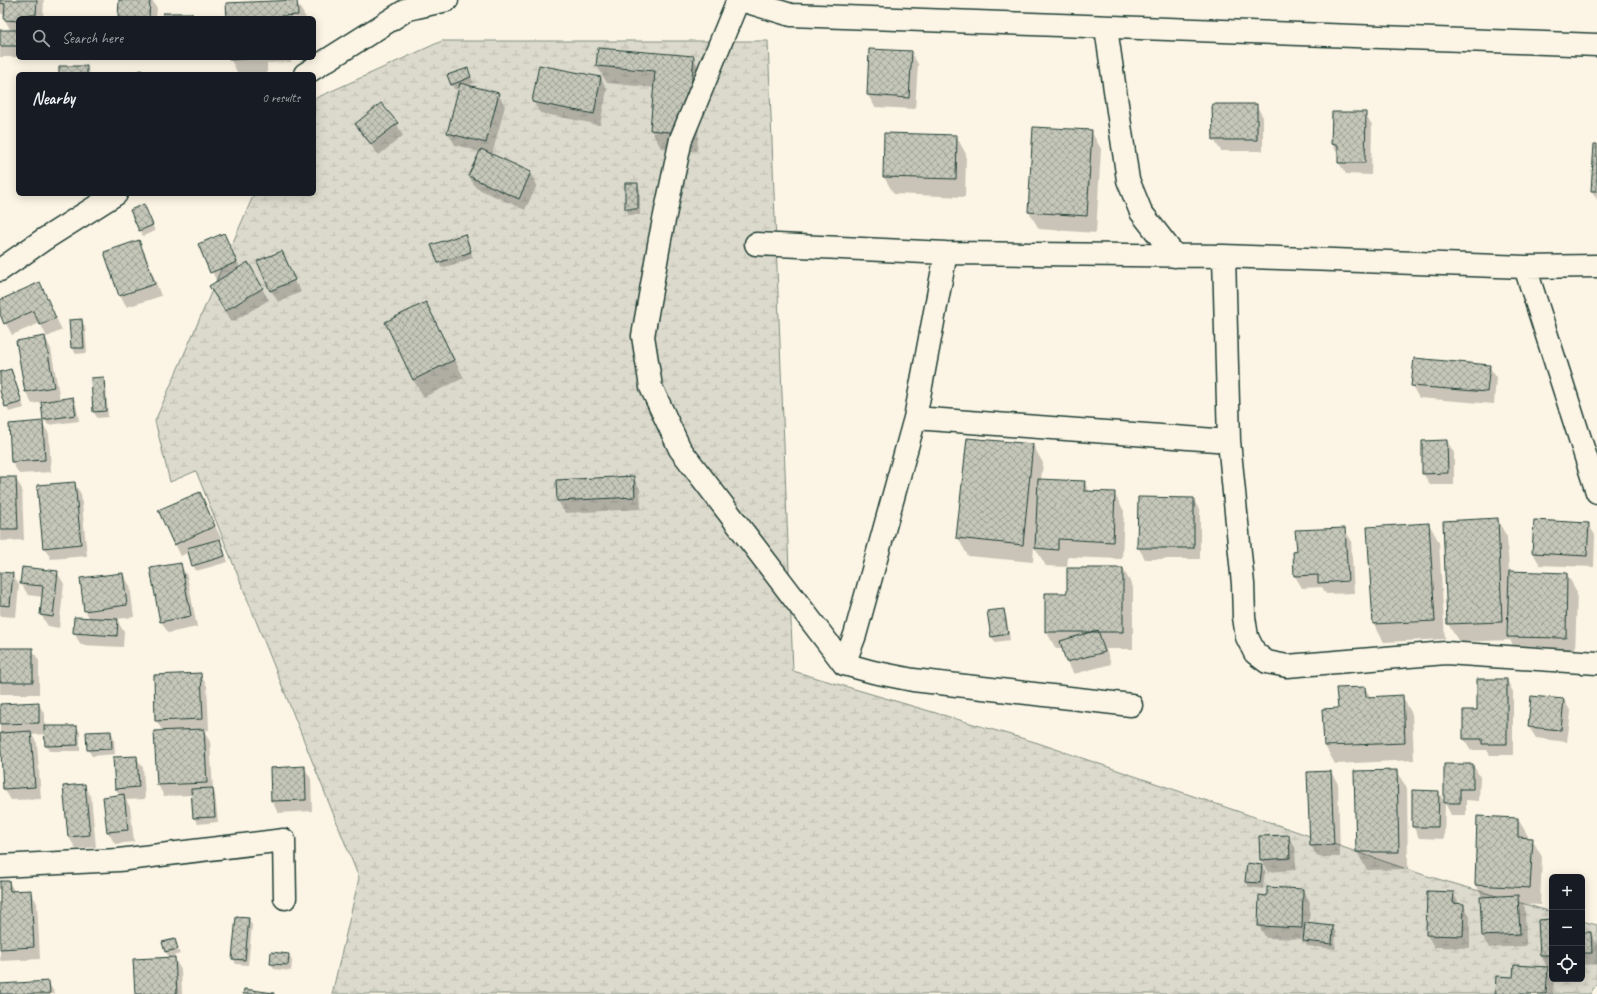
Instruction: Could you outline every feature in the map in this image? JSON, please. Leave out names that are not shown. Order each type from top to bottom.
[{"type":"street","points":[[308,72],[407,4],[447,0]]},
{"type":"street","points":[[1131,706],[913,680],[873,672],[844,664],[680,449],[651,387],[643,336],[660,239],[681,139],[739,0],[791,16],[1597,45]]},
{"type":"street","points":[[791,16],[807,3],[1278,20],[1301,35]]},
{"type":"street","points":[[1106,28],[1128,180],[1141,212],[1175,256]]},
{"type":"street","points":[[0,270],[113,196]]},
{"type":"street","points":[[756,244],[946,253],[1224,256],[1525,267],[1597,266]]},
{"type":"street","points":[[844,664],[856,635],[915,418],[946,253]]},
{"type":"street","points":[[1224,256],[1229,441],[1243,584],[1244,617],[1248,637],[1255,653],[1267,662],[1287,666],[1316,665],[1446,653],[1597,663]]},
{"type":"street","points":[[1525,267],[1597,492]]},
{"type":"street","points":[[915,418],[1229,441]]},
{"type":"street","points":[[0,866],[120,860],[284,840],[285,898]]},
{"type":"green space","points":[[442,41],[768,41],[793,671],[1038,743],[1424,875],[1549,911],[1549,982],[1585,982],[1585,922],[1597,925],[1597,983],[1590,994],[332,994],[359,878],[196,471],[170,482],[155,421],[253,196],[316,196],[316,98]]},
{"type":"building","points":[[0,0],[37,0],[36,15],[16,16],[16,21],[4,20],[5,4],[0,3]]},
{"type":"building","points":[[119,0],[150,0],[149,16],[118,16]]},
{"type":"building","points":[[297,0],[298,15],[227,16],[226,3]]},
{"type":"building","points":[[163,13],[192,13],[192,16],[163,16]]},
{"type":"building","points":[[0,30],[16,30],[16,46],[0,46]]},
{"type":"building","points":[[598,48],[694,56],[687,134],[650,130],[655,71],[596,66]]},
{"type":"building","points":[[869,49],[912,51],[909,98],[867,95]]},
{"type":"building","points":[[539,65],[601,77],[594,114],[532,102]]},
{"type":"building","points":[[59,66],[87,66],[87,72],[59,72]]},
{"type":"building","points":[[468,68],[471,77],[451,85],[447,75]]},
{"type":"building","points":[[460,83],[499,93],[486,143],[447,133]]},
{"type":"building","points":[[381,103],[398,123],[371,144],[355,124]]},
{"type":"building","points":[[1212,104],[1257,104],[1257,140],[1213,140]]},
{"type":"building","points":[[1332,112],[1366,112],[1365,163],[1338,163],[1338,145],[1331,144]]},
{"type":"building","points":[[1033,127],[1092,130],[1087,216],[1028,212]]},
{"type":"building","points":[[884,133],[957,135],[956,179],[883,177]]},
{"type":"building","points":[[1594,144],[1597,144],[1597,191],[1591,191]]},
{"type":"building","points":[[481,149],[531,172],[519,199],[468,176]]},
{"type":"building","points":[[625,183],[638,183],[638,209],[625,209]]},
{"type":"building","points":[[144,204],[153,225],[139,231],[130,210]]},
{"type":"building","points":[[224,233],[237,262],[210,273],[198,244]]},
{"type":"building","points":[[465,234],[471,252],[438,263],[431,245]]},
{"type":"building","points":[[139,240],[155,284],[119,296],[104,252]]},
{"type":"building","points":[[282,251],[295,280],[270,291],[257,261]]},
{"type":"building","points":[[248,262],[263,288],[225,311],[209,286]]},
{"type":"building","points":[[40,282],[56,318],[40,325],[33,311],[4,324],[0,314],[0,300]]},
{"type":"building","points":[[426,302],[454,360],[413,380],[385,322]]},
{"type":"building","points":[[82,319],[84,348],[71,348],[69,320]]},
{"type":"building","points":[[45,336],[54,387],[25,392],[16,341]]},
{"type":"building","points":[[1414,358],[1490,365],[1487,392],[1411,386]]},
{"type":"building","points":[[11,369],[22,402],[5,407],[0,391],[0,372]]},
{"type":"building","points":[[104,377],[106,411],[93,412],[91,378]]},
{"type":"building","points":[[73,397],[76,415],[43,420],[41,402]]},
{"type":"building","points":[[43,421],[45,460],[11,462],[9,424]]},
{"type":"building","points":[[967,438],[1033,444],[1023,545],[956,538]]},
{"type":"building","points":[[1447,440],[1448,473],[1422,474],[1422,441]]},
{"type":"building","points":[[634,476],[635,497],[557,501],[556,480]]},
{"type":"building","points":[[0,477],[16,477],[18,529],[0,529]]},
{"type":"building","points":[[1038,479],[1085,481],[1084,491],[1115,492],[1113,542],[1058,539],[1058,550],[1035,548]]},
{"type":"building","points":[[75,482],[81,544],[43,548],[37,485]]},
{"type":"building","points":[[200,492],[215,526],[174,545],[158,510]]},
{"type":"building","points":[[1138,497],[1194,498],[1194,548],[1137,548]]},
{"type":"building","points":[[1498,518],[1502,622],[1447,624],[1443,521]]},
{"type":"building","points":[[1534,520],[1589,523],[1587,556],[1532,553]]},
{"type":"building","points":[[1429,523],[1435,621],[1373,624],[1367,527]]},
{"type":"building","points":[[1345,528],[1348,581],[1318,583],[1318,575],[1294,576],[1293,552],[1297,551],[1295,530]]},
{"type":"building","points":[[220,539],[225,556],[192,566],[187,548]]},
{"type":"building","points":[[181,563],[191,616],[160,622],[150,568]]},
{"type":"building","points":[[22,567],[58,571],[53,617],[40,615],[43,586],[20,584]]},
{"type":"building","points":[[1067,568],[1123,568],[1123,632],[1045,632],[1045,593],[1067,593]]},
{"type":"building","points":[[1509,571],[1567,573],[1566,638],[1507,637]]},
{"type":"building","points":[[0,572],[13,573],[10,606],[0,605]]},
{"type":"building","points":[[123,573],[127,605],[84,611],[80,578]]},
{"type":"building","points":[[1004,609],[1008,634],[991,637],[987,611]]},
{"type":"building","points":[[74,617],[118,619],[117,636],[73,633]]},
{"type":"building","points":[[1098,630],[1105,652],[1066,662],[1060,641]]},
{"type":"building","points":[[0,648],[33,648],[33,682],[0,682]]},
{"type":"building","points":[[201,673],[203,719],[155,721],[154,675]]},
{"type":"building","points":[[1477,679],[1507,679],[1507,744],[1482,744],[1482,739],[1463,739],[1463,710],[1477,710]]},
{"type":"building","points":[[1365,687],[1366,697],[1403,695],[1405,743],[1324,746],[1322,709],[1338,708],[1336,688]]},
{"type":"building","points":[[1531,696],[1564,699],[1561,730],[1528,727]]},
{"type":"building","points":[[39,702],[39,723],[0,724],[0,704]]},
{"type":"building","points":[[44,726],[77,726],[78,745],[45,746]]},
{"type":"building","points":[[204,729],[207,783],[157,785],[154,731]]},
{"type":"building","points":[[31,731],[35,787],[3,789],[0,733]]},
{"type":"building","points":[[111,731],[112,749],[87,750],[86,732]]},
{"type":"building","points":[[137,756],[139,787],[115,789],[113,757]]},
{"type":"building","points":[[1444,764],[1473,764],[1473,789],[1460,789],[1460,803],[1444,803]]},
{"type":"building","points":[[305,766],[306,800],[271,801],[270,768]]},
{"type":"building","points":[[1397,770],[1399,852],[1356,852],[1354,771]]},
{"type":"building","points":[[1331,771],[1334,845],[1310,846],[1307,772]]},
{"type":"building","points":[[85,784],[90,835],[68,837],[63,786]]},
{"type":"building","points":[[213,788],[215,817],[193,818],[191,789]]},
{"type":"building","points":[[1412,790],[1439,791],[1438,827],[1412,827]]},
{"type":"building","points":[[124,794],[128,830],[107,832],[103,797]]},
{"type":"building","points":[[1477,816],[1518,818],[1518,837],[1533,838],[1530,888],[1475,885]]},
{"type":"building","points":[[1289,835],[1290,858],[1260,860],[1259,836]]},
{"type":"building","points":[[1247,863],[1262,865],[1260,883],[1245,882]]},
{"type":"building","points":[[0,881],[9,881],[10,891],[31,890],[34,947],[0,949]]},
{"type":"building","points":[[1267,887],[1303,889],[1302,928],[1258,926],[1259,895],[1267,896]]},
{"type":"building","points":[[1427,891],[1454,892],[1453,903],[1464,904],[1463,936],[1426,935]]},
{"type":"building","points":[[1518,895],[1520,934],[1482,936],[1480,897]]},
{"type":"building","points":[[236,917],[249,918],[245,960],[232,959]]},
{"type":"building","points":[[1549,919],[1549,955],[1540,955],[1538,920]]},
{"type":"building","points":[[1305,923],[1333,926],[1332,944],[1303,941]]},
{"type":"building","points":[[1585,932],[1591,932],[1592,953],[1585,953]]},
{"type":"building","points":[[175,939],[178,949],[165,952],[162,942]]},
{"type":"building","points":[[271,952],[289,954],[288,965],[270,964]]},
{"type":"building","points":[[175,957],[177,994],[135,994],[133,959]]},
{"type":"building","points":[[1514,965],[1548,967],[1546,994],[1495,994],[1496,976],[1513,977]]},
{"type":"building","points":[[49,981],[50,994],[0,994],[0,984]]},
{"type":"building","points":[[244,989],[274,993],[274,994],[243,994]]}]
